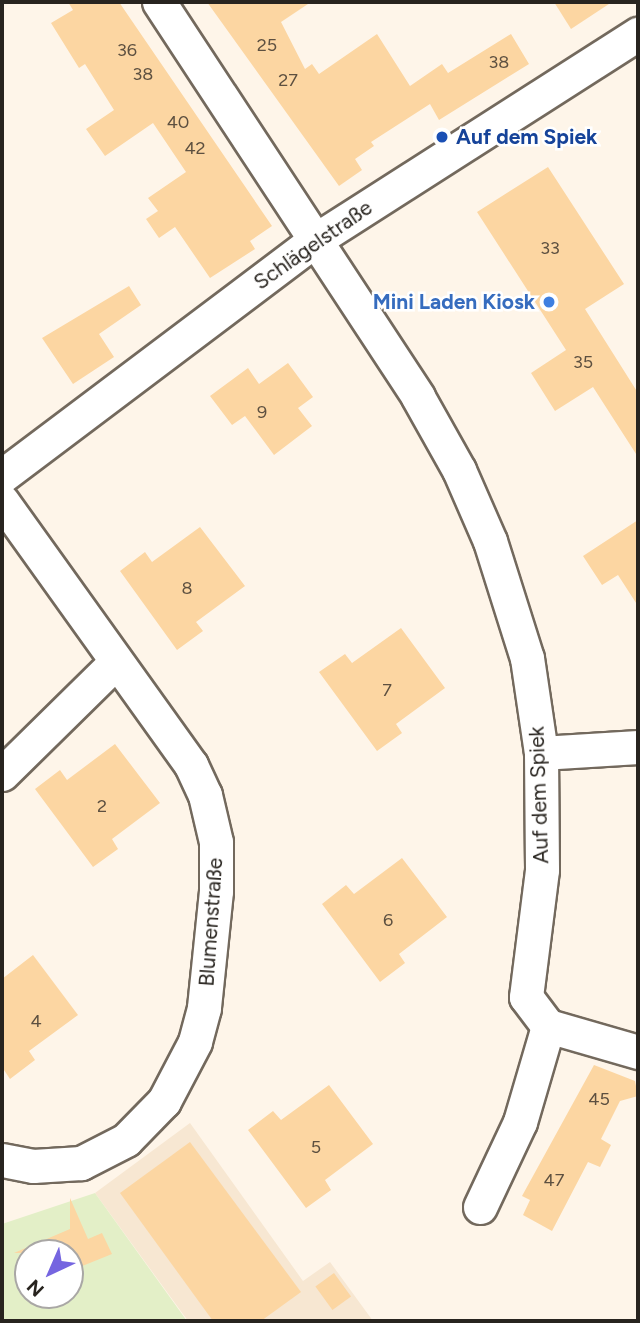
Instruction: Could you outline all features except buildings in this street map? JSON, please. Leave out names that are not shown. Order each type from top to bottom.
[{"type":"street","name":"Auf dem Spiek","points":[[159,2],[317,239],[418,397],[464,482],[490,541],[527,658],[541,753],[542,870],[526,998],[548,1027]]},
{"type":"street","name":"Schlägelstraße","points":[[2,476],[317,239],[638,34]]},
{"type":"street","name":"Blumenstraße","points":[[2,501],[116,662],[173,734],[205,795],[216,842],[216,891],[204,1008],[181,1074],[145,1124],[126,1140],[81,1163],[33,1166],[2,1160]]},
{"type":"street","points":[[2,774],[116,662]]},
{"type":"street","points":[[541,753],[638,747]]},
{"type":"street","points":[[480,1207],[520,1122],[548,1027],[638,1052]]},
{"type":"shaded area","points":[[190,1123],[303,1281],[330,1262],[373,1321],[188,1321],[95,1193]]},
{"type":"green space","points":[[95,1193],[187,1321],[2,1321],[2,1224]]},
{"type":"place","name":"Auf dem Spiek","points":[[442,137]]},
{"type":"place","name":"Mini Laden Kiosk","points":[[549,302]]}]
